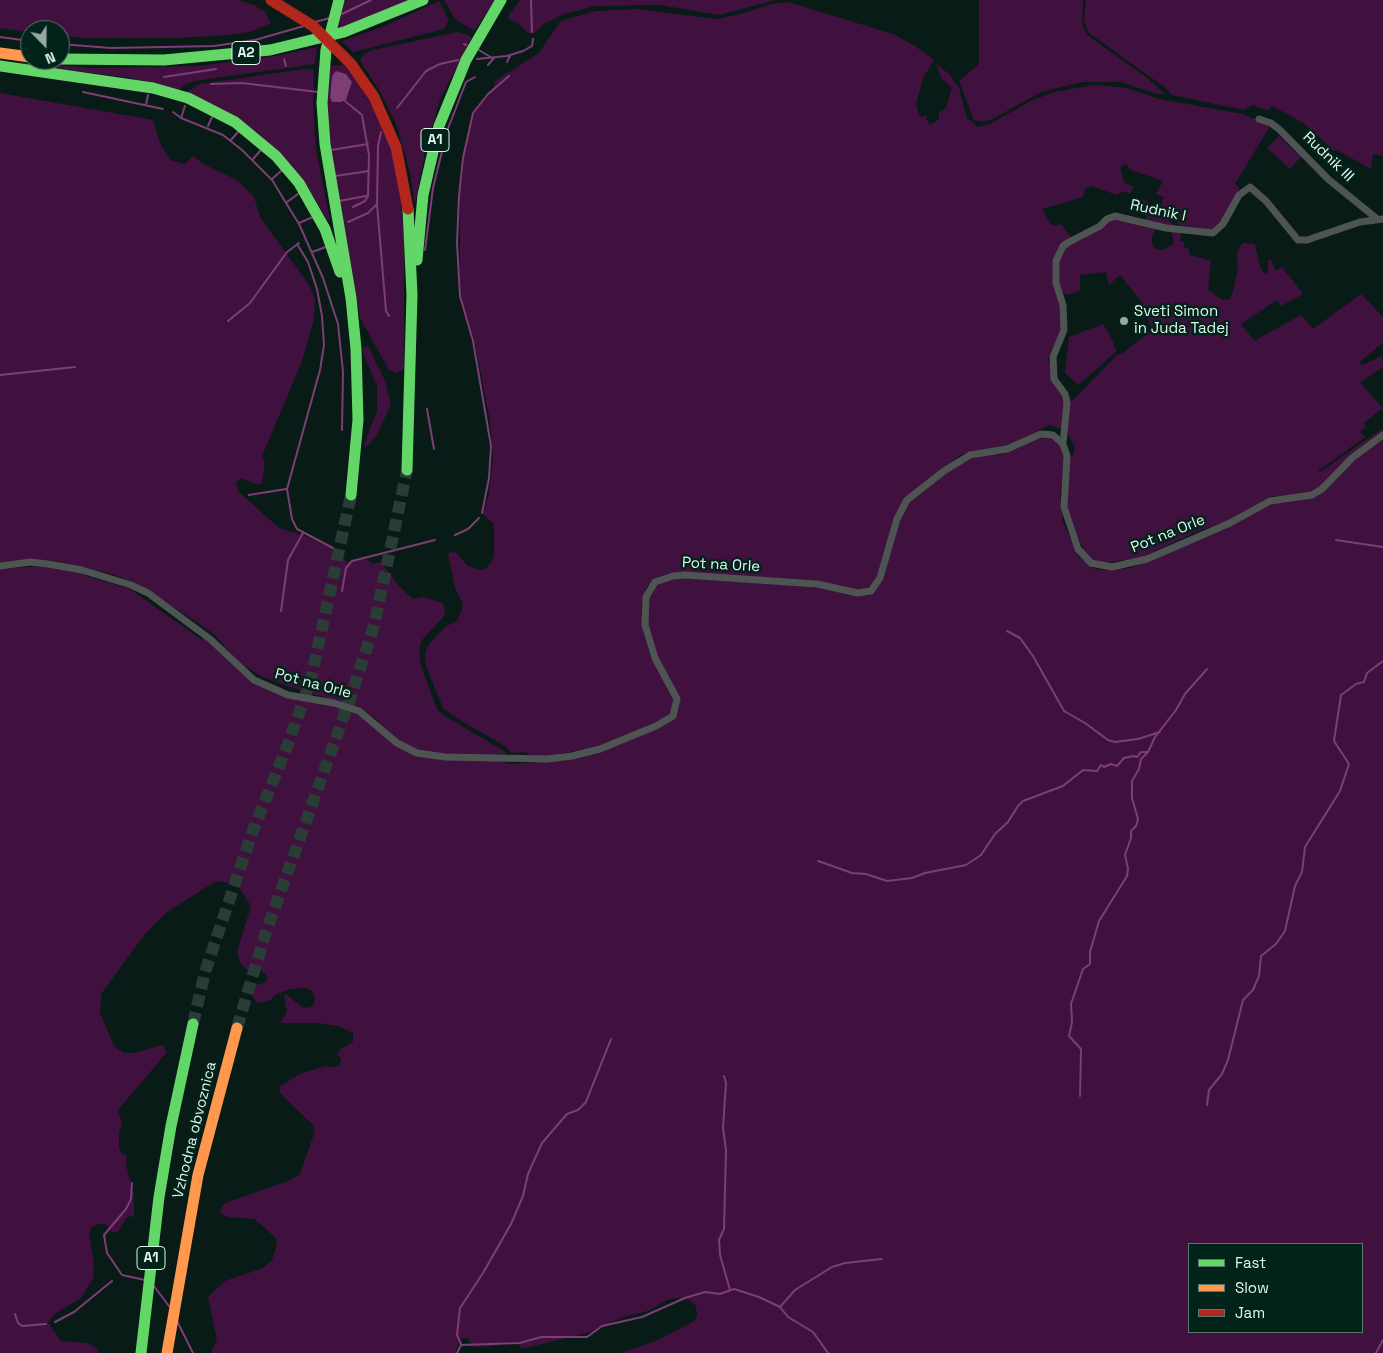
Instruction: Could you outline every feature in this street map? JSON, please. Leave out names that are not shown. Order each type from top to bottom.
[{"type":"highway","points":[[271,0],[298,16],[326,37],[351,64],[374,97],[390,130],[402,173],[408,217],[412,295]]},
{"type":"highway","points":[[339,0],[329,33],[323,68],[322,103],[324,144],[352,307],[358,403],[354,475],[351,494]]},
{"type":"highway","name":"A2","points":[[70,59],[164,60],[270,50],[344,32],[423,0]]},
{"type":"highway","name":"A1","points":[[407,470],[412,295],[423,195],[434,143],[451,92],[478,36],[501,0]]},
{"type":"highway","points":[[0,53],[20,55]]},
{"type":"highway","points":[[0,66],[153,88],[188,98],[235,122],[276,156],[308,197],[331,245],[352,307]]},
{"type":"highway","name":"Vzhodna obvoznica","points":[[142,1351],[150,1266],[164,1168],[193,1024]]},
{"type":"highway","name":"Vzhodna obvoznica","points":[[168,1353],[185,1240],[213,1114],[237,1028]]},
{"type":"street","name":"Rudnik III","points":[[1259,118],[1271,123],[1280,130],[1328,179],[1380,219]]},
{"type":"street","name":"Rudnik I","points":[[1063,444],[1067,402],[1065,394],[1054,379],[1053,357],[1064,330],[1064,318],[1055,272],[1059,253],[1069,242],[1115,216],[1166,228],[1213,233],[1222,224],[1239,195],[1250,187],[1266,201],[1298,240],[1307,240],[1380,219]]},
{"type":"street","name":"Pot na Orle","points":[[0,566],[30,562],[56,565],[82,570],[131,585],[148,593],[210,638],[254,680],[288,695],[334,703],[358,712],[397,743],[417,753],[445,758],[547,759],[572,756],[624,739],[656,726],[673,716],[677,699],[655,658],[645,625],[646,597],[655,582],[673,576],[685,575],[817,584],[865,594],[876,586],[880,578],[897,519],[908,500],[944,471],[970,455],[1007,449],[1041,434],[1054,435],[1063,444],[1068,464],[1063,500],[1070,530],[1078,549],[1087,561],[1096,565],[1112,566],[1147,559],[1230,523],[1270,501],[1312,495],[1322,489],[1352,458],[1383,435]]},
{"type":"shaded area","points":[[0,0],[238,0],[254,5],[265,12],[271,23],[249,32],[178,38],[70,36],[70,20],[20,20],[20,31],[0,28]]},
{"type":"shaded area","points":[[348,0],[414,0],[335,31],[344,2]]},
{"type":"shaded area","points":[[444,0],[495,0],[474,31],[455,19]]},
{"type":"shaded area","points":[[520,0],[776,0],[719,15],[660,5],[595,6],[564,14],[544,24],[534,33],[528,33],[516,22],[510,20],[508,16]]},
{"type":"shaded area","points":[[979,0],[1083,0],[1082,25],[1087,35],[1146,77],[1165,94],[1157,94],[1121,82],[1082,82],[1041,92],[991,120],[983,122],[974,120],[959,81],[979,64]]},
{"type":"shaded area","points":[[1086,0],[1383,0],[1383,156],[1373,154],[1371,169],[1333,150],[1302,122],[1272,106],[1268,111],[1253,105],[1244,110],[1172,95],[1167,89],[1089,33],[1084,20]]},
{"type":"shaded area","points":[[439,1],[449,21],[444,29],[353,52],[342,41],[382,27]]},
{"type":"shaded area","points":[[788,2],[893,34],[915,46],[934,60],[923,78],[916,104],[919,115],[922,117],[928,115],[926,118],[930,125],[939,119],[939,112],[946,108],[952,88],[941,78],[936,63],[950,75],[959,88],[967,118],[978,127],[990,124],[1031,101],[1054,92],[1094,85],[1127,88],[1159,99],[1243,114],[1270,126],[1235,184],[1239,187],[1239,190],[1223,219],[1211,231],[1190,230],[1190,226],[1182,226],[1164,213],[1163,216],[1175,225],[1171,227],[1146,220],[1147,215],[1134,210],[1143,199],[1152,205],[1155,202],[1161,204],[1164,197],[1156,194],[1163,181],[1131,170],[1126,164],[1120,167],[1124,183],[1134,187],[1130,194],[1123,191],[1117,195],[1091,186],[1085,189],[1083,197],[1042,209],[1050,223],[1054,226],[1061,224],[1071,237],[1059,247],[1053,266],[1054,282],[1062,311],[1062,325],[1057,345],[1047,359],[1064,394],[1061,399],[1072,401],[1117,355],[1123,353],[1152,330],[1142,302],[1120,275],[1109,285],[1106,272],[1080,275],[1080,290],[1069,295],[1061,292],[1058,282],[1059,259],[1068,244],[1104,227],[1108,221],[1119,218],[1156,229],[1151,240],[1154,248],[1157,249],[1163,250],[1172,245],[1174,242],[1171,231],[1181,233],[1180,241],[1184,242],[1184,247],[1189,249],[1190,255],[1211,261],[1208,290],[1223,300],[1230,299],[1234,288],[1238,267],[1237,252],[1242,243],[1255,244],[1259,264],[1264,274],[1268,272],[1268,260],[1272,260],[1275,271],[1282,267],[1303,294],[1281,306],[1277,300],[1241,324],[1254,341],[1301,315],[1313,329],[1361,294],[1383,317],[1383,342],[1359,363],[1363,365],[1382,356],[1383,367],[1360,383],[1383,408],[1364,423],[1366,427],[1360,432],[1365,437],[1318,471],[1320,472],[1383,428],[1383,433],[1342,463],[1321,487],[1313,492],[1306,495],[1272,496],[1227,522],[1200,530],[1142,557],[1105,563],[1091,560],[1086,555],[1069,520],[1065,489],[1070,457],[1073,455],[1075,447],[1066,430],[1048,425],[1013,445],[973,451],[960,455],[907,497],[896,514],[876,579],[866,591],[814,580],[682,573],[667,574],[653,580],[646,588],[642,602],[644,635],[650,655],[672,692],[674,708],[671,714],[656,723],[599,747],[533,757],[525,752],[512,753],[505,746],[458,719],[443,708],[426,666],[425,657],[430,643],[445,627],[457,621],[462,609],[463,604],[455,588],[448,553],[455,552],[468,566],[482,570],[487,568],[494,557],[494,524],[483,514],[489,494],[493,457],[490,421],[475,343],[462,300],[460,281],[460,196],[464,158],[476,109],[493,90],[495,81],[539,53],[559,23],[567,19],[596,11],[637,9],[716,19],[737,15],[772,4]]},
{"type":"shaded area","points":[[458,32],[472,37],[440,100],[425,151],[415,205],[410,172],[397,126],[381,93],[360,61],[363,55],[372,50]]},
{"type":"shaded area","points":[[317,47],[315,64],[194,81],[186,84],[179,90],[131,78],[65,70],[70,70],[70,66],[95,68],[198,66],[281,55]]},
{"type":"shaded area","points":[[344,65],[360,86],[386,133],[399,176],[404,238],[404,367],[403,370],[396,373],[389,370],[360,318],[334,173],[327,109],[329,66]],"holes":[[[336,71],[346,74],[352,82],[346,100],[361,114],[344,101],[330,100],[332,76]]]},
{"type":"shaded area","points":[[314,69],[313,102],[316,150],[330,221],[327,220],[310,190],[269,143],[234,115],[186,92],[200,84]]},
{"type":"shaded area","points":[[336,71],[346,74],[352,82],[346,100],[341,102],[332,102],[330,98],[332,76]]},
{"type":"shaded area","points":[[0,93],[153,120],[160,143],[170,160],[185,164],[192,156],[203,164],[237,180],[254,197],[260,217],[310,286],[315,301],[314,319],[302,361],[262,456],[265,463],[262,483],[259,485],[241,478],[236,483],[238,491],[279,528],[303,535],[340,552],[346,562],[364,558],[373,564],[381,562],[398,585],[413,599],[423,597],[443,603],[445,615],[421,641],[419,652],[421,666],[437,709],[443,715],[504,751],[507,754],[488,755],[508,764],[559,761],[599,753],[674,719],[679,708],[679,696],[655,653],[649,631],[647,614],[649,595],[657,584],[669,579],[682,578],[812,587],[869,596],[883,581],[901,515],[910,500],[955,467],[975,457],[1003,454],[1050,435],[1061,446],[1065,455],[1060,496],[1063,522],[1078,556],[1095,569],[1110,570],[1130,568],[1157,558],[1270,503],[1317,496],[1344,468],[1383,438],[1383,1353],[621,1353],[658,1340],[694,1321],[697,1315],[696,1306],[689,1299],[678,1298],[669,1299],[648,1311],[623,1317],[587,1333],[521,1349],[519,1344],[512,1341],[494,1346],[473,1347],[468,1338],[460,1339],[455,1353],[211,1353],[217,1340],[208,1297],[225,1281],[263,1268],[272,1260],[277,1244],[276,1238],[254,1219],[227,1217],[220,1212],[222,1207],[225,1203],[291,1180],[300,1174],[315,1131],[312,1124],[280,1093],[279,1087],[300,1074],[325,1066],[336,1067],[340,1065],[341,1059],[337,1054],[340,1049],[353,1042],[353,1033],[338,1026],[318,1023],[280,1023],[287,1012],[284,995],[287,995],[303,1008],[311,1007],[314,1004],[315,998],[311,990],[306,988],[290,989],[277,994],[269,1001],[257,1003],[248,989],[264,983],[268,978],[261,970],[248,971],[241,964],[237,952],[251,906],[237,884],[216,881],[167,912],[145,934],[101,994],[100,1013],[114,1046],[124,1053],[134,1053],[163,1045],[167,1052],[118,1110],[122,1123],[119,1132],[119,1147],[122,1154],[127,1156],[126,1165],[134,1194],[134,1217],[129,1216],[118,1232],[112,1232],[105,1224],[97,1224],[91,1228],[89,1234],[94,1264],[93,1278],[81,1298],[56,1313],[48,1322],[61,1341],[87,1343],[98,1349],[98,1353],[0,1353],[0,569],[42,566],[85,574],[86,576],[130,589],[202,640],[204,638],[233,665],[279,690],[352,711],[373,726],[379,721],[360,708],[281,684],[259,675],[236,660],[216,636],[200,624],[136,583],[112,574],[56,561],[27,559],[0,562]]},
{"type":"shaded area","points":[[1279,136],[1301,157],[1290,169],[1267,148]]},
{"type":"shaded area","points":[[1103,324],[1117,351],[1078,385],[1065,373],[1069,337]]},
{"type":"shaded area","points":[[368,346],[385,381],[391,404],[377,435],[365,448],[364,444],[377,411],[377,386],[362,350]]},
{"type":"waterway","points":[[342,14],[371,0]]},
{"type":"waterway","points":[[531,0],[532,32]]},
{"type":"waterway","points":[[315,22],[330,18]]},
{"type":"waterway","points":[[70,45],[111,48],[214,46],[255,40],[304,26]]},
{"type":"waterway","points":[[0,37],[20,40]]},
{"type":"waterway","points":[[477,59],[507,56],[523,51],[532,46],[533,39]]},
{"type":"waterway","points":[[479,50],[492,58]]},
{"type":"waterway","points":[[507,62],[510,56]]},
{"type":"waterway","points":[[488,65],[494,58]]},
{"type":"waterway","points":[[284,59],[286,66]]},
{"type":"waterway","points":[[397,108],[426,71],[440,64],[458,60]]},
{"type":"waterway","points":[[164,77],[216,69]]},
{"type":"waterway","points":[[482,513],[489,478],[491,446],[473,341],[460,296],[457,243],[459,196],[463,158],[473,113],[488,94],[509,76]]},
{"type":"waterway","points":[[425,250],[433,188],[447,131],[466,82],[475,77]]},
{"type":"waterway","points":[[211,84],[242,83],[318,92]]},
{"type":"waterway","points":[[83,92],[163,109]]},
{"type":"waterway","points":[[146,105],[148,95]]},
{"type":"waterway","points":[[345,101],[362,115],[369,155],[368,196],[365,201],[353,207]]},
{"type":"waterway","points":[[181,118],[185,106]]},
{"type":"waterway","points":[[173,112],[181,118],[223,135],[242,150],[272,180],[299,224],[323,278],[338,324],[343,372],[342,430]]},
{"type":"waterway","points":[[208,126],[212,117]]},
{"type":"waterway","points":[[231,140],[238,132]]},
{"type":"waterway","points":[[381,132],[378,146],[377,204],[386,311],[389,316]]},
{"type":"waterway","points":[[331,150],[368,144]]},
{"type":"waterway","points":[[253,159],[260,151]]},
{"type":"waterway","points":[[272,179],[281,171]]},
{"type":"waterway","points":[[335,176],[369,171]]},
{"type":"waterway","points":[[287,202],[298,194]]},
{"type":"waterway","points":[[339,201],[366,196]]},
{"type":"waterway","points":[[348,222],[368,213],[377,204]]},
{"type":"waterway","points":[[299,223],[313,217]]},
{"type":"waterway","points":[[228,321],[250,303],[287,252],[299,243]]},
{"type":"waterway","points":[[297,244],[308,262],[317,289],[322,316],[324,345],[320,370],[287,489],[292,519],[297,529],[333,548]]},
{"type":"waterway","points":[[312,252],[326,247]]},
{"type":"waterway","points":[[0,375],[75,367]]},
{"type":"waterway","points":[[427,409],[434,449]]},
{"type":"waterway","points":[[249,495],[286,489]]},
{"type":"waterway","points":[[455,535],[468,529],[479,518]]},
{"type":"waterway","points":[[281,611],[288,560],[303,533]]},
{"type":"waterway","points":[[342,591],[346,568],[352,561],[435,540]]},
{"type":"waterway","points":[[1336,540],[1383,547]]},
{"type":"waterway","points":[[1007,631],[1020,638],[1033,656],[1064,711],[1085,723],[1108,740],[1115,742],[1138,739],[1160,732]]},
{"type":"waterway","points":[[1207,1105],[1209,1090],[1222,1074],[1228,1060],[1243,1000],[1253,990],[1259,976],[1261,956],[1276,944],[1285,931],[1295,886],[1302,872],[1305,847],[1340,791],[1349,764],[1334,741],[1341,695],[1356,684],[1364,682],[1367,673],[1383,661]]},
{"type":"waterway","points":[[1080,1096],[1081,1049],[1069,1036],[1072,1022],[1071,1004],[1083,969],[1090,964],[1090,952],[1099,921],[1127,876],[1128,869],[1125,855],[1131,838],[1131,831],[1136,826],[1138,819],[1132,798],[1132,781],[1139,769],[1141,759],[1148,752],[1155,737],[1176,710],[1185,694],[1207,669]]},
{"type":"waterway","points":[[818,861],[852,873],[866,874],[887,881],[912,878],[925,873],[966,865],[981,855],[995,834],[1008,822],[1023,801],[1063,786],[1083,770],[1097,771],[1101,765],[1104,767],[1111,764],[1117,766],[1124,758],[1137,757],[1141,752],[1148,752]]},
{"type":"waterway","points":[[461,1344],[457,1335],[460,1308],[511,1224],[523,1196],[528,1174],[542,1143],[567,1114],[578,1110],[586,1102],[611,1039]]},
{"type":"waterway","points":[[724,1076],[726,1083],[723,1128],[726,1150],[724,1229],[719,1240],[720,1255],[730,1290]]},
{"type":"waterway","points":[[132,1183],[131,1199],[126,1209],[104,1235],[107,1253],[122,1275],[145,1280]]},
{"type":"waterway","points":[[780,1307],[795,1290],[832,1267],[845,1263],[882,1259]]},
{"type":"waterway","points":[[55,1322],[74,1312],[112,1281]]},
{"type":"waterway","points":[[153,1285],[169,1306]]},
{"type":"waterway","points":[[457,1353],[461,1345],[520,1343],[541,1337],[587,1337],[602,1326],[642,1317],[685,1298],[705,1292],[720,1294],[734,1289],[759,1297],[780,1307],[788,1317],[813,1332],[828,1353]]},
{"type":"waterway","points":[[15,1314],[18,1323],[22,1326],[46,1324]]},
{"type":"waterway","points":[[177,1321],[193,1353]]},
{"type":"waterway","points":[[1376,1353],[1383,1340]]},
{"type":"tunnel","points":[[237,1028],[265,935],[350,699],[374,626],[407,470]]},
{"type":"tunnel","points":[[193,1024],[205,972],[252,833],[288,744],[311,679],[351,495]]},
{"type":"traffic: fast","points":[[339,0],[326,50],[322,103],[325,144],[351,298],[356,349],[358,420],[351,495]]},
{"type":"traffic: fast","points":[[70,59],[164,60],[270,50],[344,32],[423,0]]},
{"type":"traffic: fast","points":[[417,260],[423,195],[439,126],[466,60],[501,0]]},
{"type":"traffic: fast","points":[[0,66],[153,88],[188,98],[235,122],[276,156],[299,183],[325,229],[340,272]]},
{"type":"traffic: fast","points":[[407,470],[412,295],[408,209]]},
{"type":"traffic: fast","points":[[141,1353],[159,1197],[171,1126],[193,1024]]},
{"type":"traffic: slow","points":[[0,53],[20,56]]},
{"type":"traffic: slow","points":[[167,1353],[198,1175],[237,1028]]},
{"type":"traffic: jam","points":[[271,0],[313,26],[351,64],[374,97],[396,147],[408,209]]},
{"type":"place","name":"Sveti Simon in Juda Tadej","points":[[1124,321]]}]
